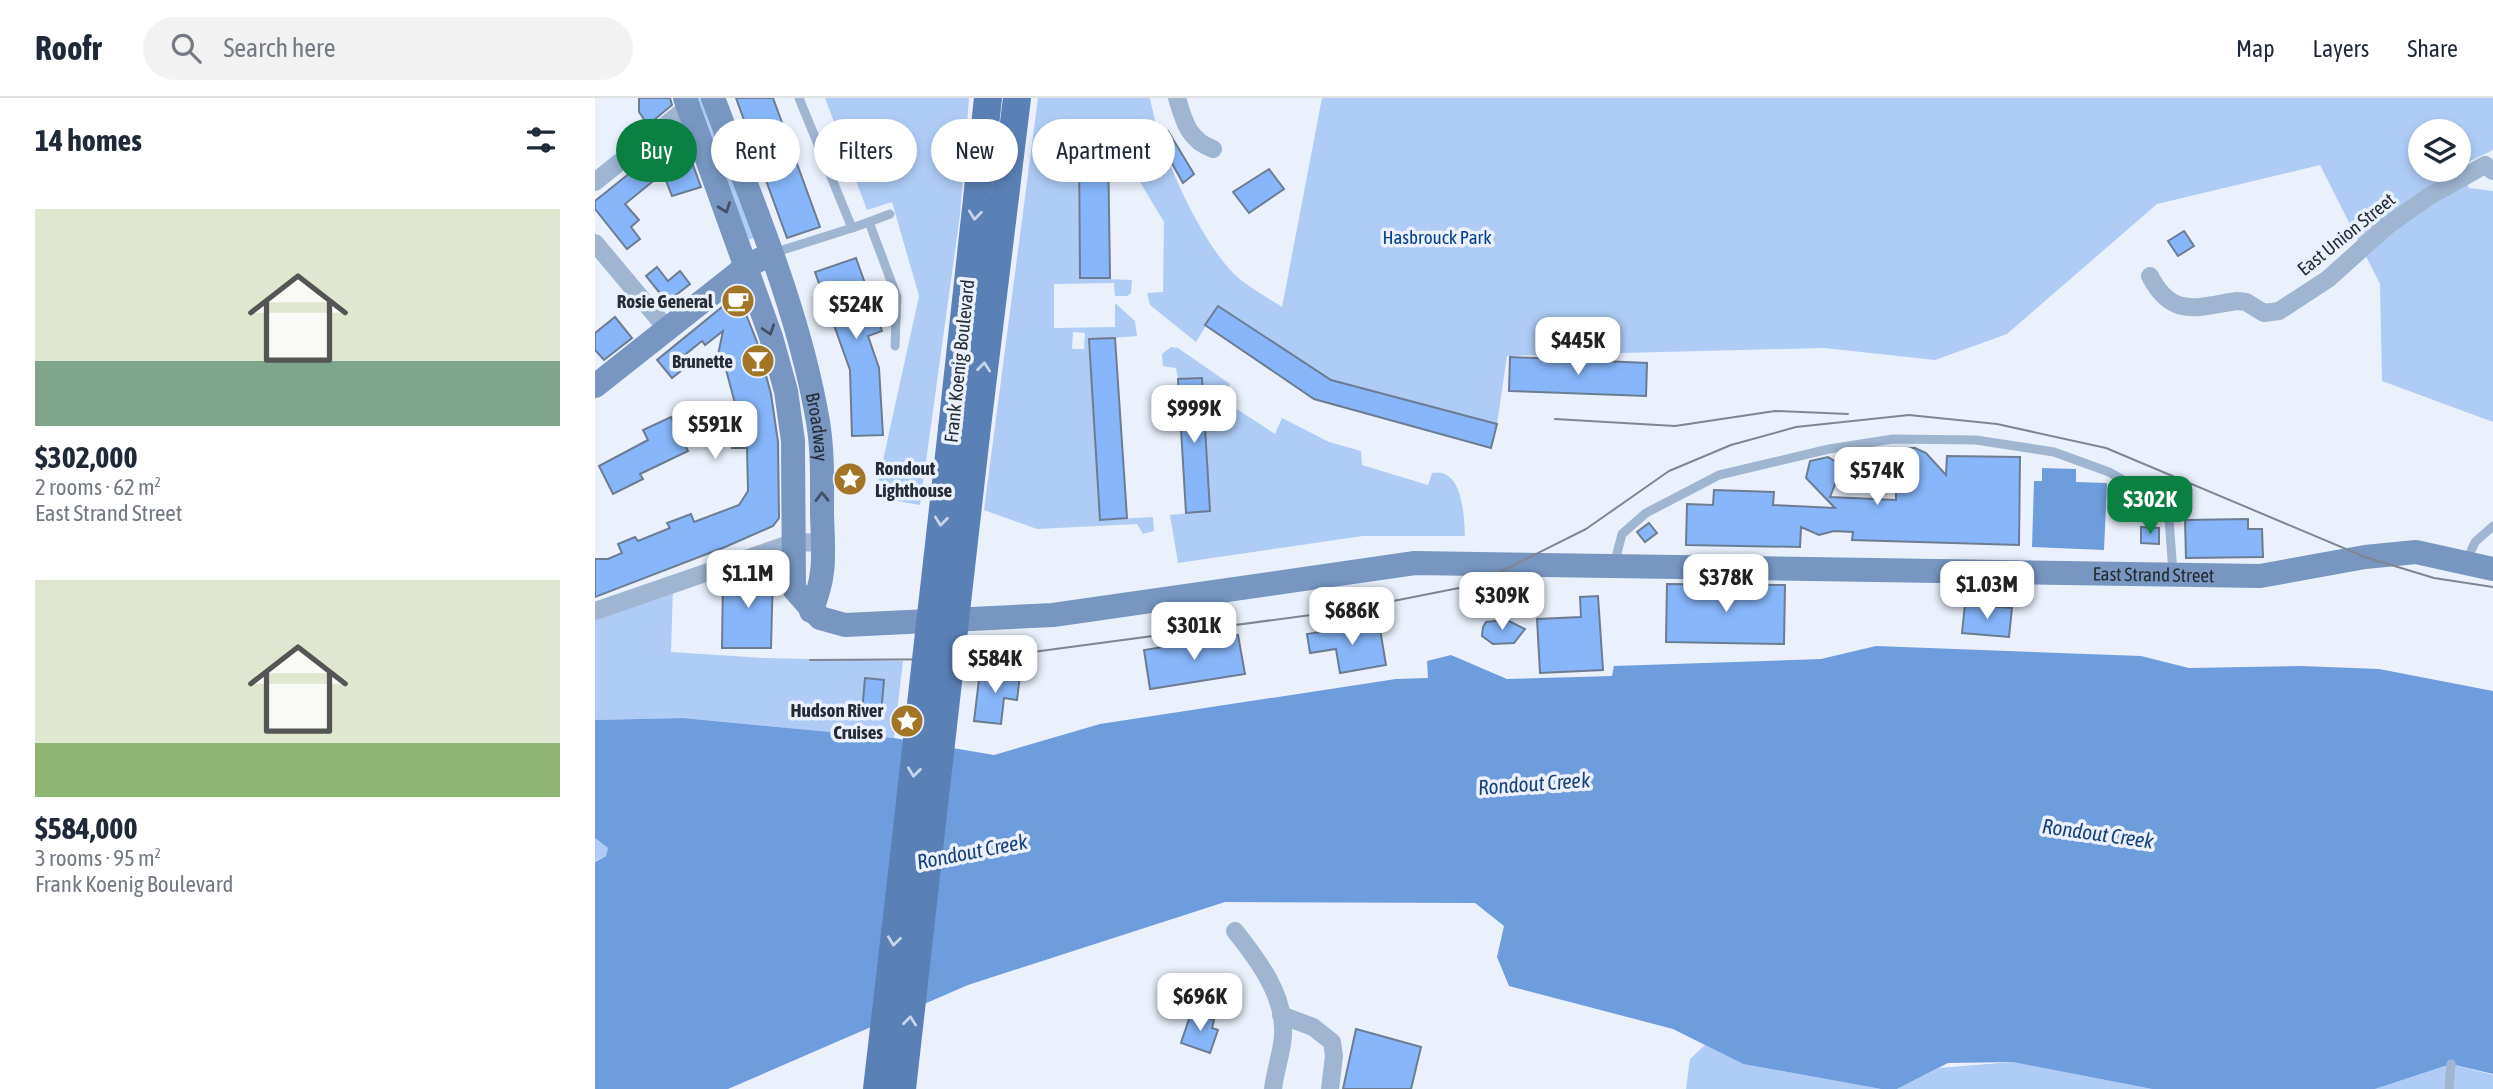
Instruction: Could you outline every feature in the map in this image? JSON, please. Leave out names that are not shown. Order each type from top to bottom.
[{"type":"main road","name":"Frank Koenig Boulevard","points":[[915,870],[964,432],[988,98]]},
{"type":"main road","name":"Frank Koenig Boulevard","points":[[964,432],[1017,98]]},
{"type":"main road","points":[[877,1089],[915,870]]},
{"type":"main road","points":[[902,1089],[915,870]]},
{"type":"street","name":"Broadway","points":[[686,103],[747,266],[786,391],[793,441],[794,589],[811,611],[823,584],[818,421],[798,338],[772,254],[713,98]]},
{"type":"street","points":[[1177,98],[1187,129],[1201,144],[1213,149]]},
{"type":"street","points":[[595,182],[686,103]]},
{"type":"street","name":"East Union Street","points":[[2150,276],[2166,300],[2178,307],[2246,302],[2264,313],[2279,311],[2328,279],[2387,226],[2428,197],[2490,166]]},
{"type":"street","points":[[595,243],[667,329]]},
{"type":"street","points":[[595,386],[747,266],[772,254]]},
{"type":"street","points":[[595,611],[795,542],[823,543]]},
{"type":"street","name":"East Strand Street","points":[[811,611],[820,618],[845,625],[1053,615],[1415,564],[2260,576],[2365,557],[2416,552],[2493,569]]},
{"type":"street","points":[[1235,931],[1267,975],[1281,1015],[1283,1034],[1273,1089]]},
{"type":"street","points":[[1281,1015],[1313,1027],[1332,1042],[1334,1056],[1330,1089]]},
{"type":"lane","points":[[799,98],[852,228]]},
{"type":"lane","points":[[772,254],[890,214]]},
{"type":"lane","points":[[869,222],[897,297],[895,346]]},
{"type":"lane","points":[[1614,565],[1622,534],[1646,513],[1719,475],[1829,449],[1893,439],[1976,440],[2054,452],[2109,472],[2168,506],[2173,574]]},
{"type":"lane","points":[[2466,562],[2475,542],[2487,528],[2493,526]]},
{"type":"lane","points":[[2449,1089],[2451,1064]]},
{"type":"green space","points":[[695,98],[705,98],[713,119],[711,141]]},
{"type":"green space","points":[[825,98],[969,98],[967,119],[931,119],[931,182],[963,182],[920,505],[875,497],[919,296],[892,202],[867,210],[856,182],[917,182],[917,119],[833,119]]},
{"type":"green space","name":"Hasbrouck Park","points":[[1038,98],[1150,98],[1155,119],[1035,119]]},
{"type":"green space","name":"Hasbrouck Park","points":[[1322,98],[2493,98],[2493,150],[2471,161],[2471,119],[2408,119],[2408,182],[2467,182],[2469,188],[2493,191],[2493,422],[2382,381],[2380,284],[2320,165],[2157,204],[2007,334],[1935,360],[1824,348],[1507,356],[1497,424],[1331,380],[1218,306],[1196,342],[1150,305],[1147,293],[1163,292],[1164,222],[1140,182],[1175,182],[1175,176],[1193,214],[1219,257],[1250,287],[1282,307]]},
{"type":"green space","name":"Hasbrouck Park","points":[[1032,144],[1032,182],[1079,182],[1080,278],[1132,280],[1131,293],[1127,296],[1115,296],[1114,283],[1054,284],[1054,328],[1115,327],[1115,303],[1135,321],[1137,336],[1089,340],[1100,520],[1153,517],[1154,531],[1143,534],[1137,524],[1037,529],[984,510]],"holes":[[[1073,332],[1085,333],[1084,349],[1072,349]]]},
{"type":"green space","points":[[726,182],[736,182],[756,237],[748,240]]},
{"type":"green space","points":[[1171,347],[1178,348],[1230,384],[1223,400],[1275,434],[1282,418],[1329,442],[1361,451],[1362,465],[1428,485],[1432,473],[1442,473],[1450,477],[1460,495],[1465,536],[1363,536],[1178,563],[1170,515],[1210,511],[1202,378],[1178,379],[1176,368],[1163,366],[1162,354]]},
{"type":"green space","points":[[673,586],[671,652],[765,658],[903,661],[894,738],[683,718],[595,720],[595,619]]},
{"type":"green space","points":[[595,838],[608,848],[606,856],[595,861]]},
{"type":"green space","points":[[1705,1045],[1743,1064],[1881,1089],[1686,1089],[1690,1059]]},
{"type":"green space","points":[[2012,1062],[2152,1089],[1897,1089],[1939,1068]]},
{"type":"green space","points":[[2451,1064],[2493,1075],[2493,1089],[2375,1089]]},
{"type":"water","points":[[2042,468],[2076,469],[2076,482],[2107,483],[2104,550],[2032,547],[2034,481],[2042,481]]},
{"type":"water","name":"Rondout Creek","points":[[1876,646],[2141,656],[2189,668],[2301,666],[2379,669],[2493,691],[2493,1074],[2451,1064],[2375,1089],[2152,1089],[2012,1062],[1948,1063],[1897,1089],[1881,1089],[1743,1064],[1673,1029],[1509,986],[1497,957],[1504,926],[1475,903],[1225,902],[968,985],[728,1089],[595,1089],[595,862],[606,856],[608,848],[595,838],[595,720],[683,718],[894,738],[994,755],[1100,724],[1396,679],[1428,678],[1427,661],[1451,655],[1507,679],[1612,676],[1614,666],[1821,659]]},
{"type":"building","points":[[639,98],[670,98],[672,105],[655,119],[644,119],[639,112]]},
{"type":"building","points":[[736,98],[773,98],[781,119],[744,119]]},
{"type":"building","points":[[1175,143],[1194,174],[1183,183],[1175,169]]},
{"type":"building","points":[[1269,169],[1284,189],[1249,213],[1233,192]]},
{"type":"building","points":[[800,172],[820,227],[787,238],[767,182],[800,182]]},
{"type":"building","points":[[697,176],[701,187],[672,196],[667,182],[697,182]]},
{"type":"building","points":[[619,182],[652,182],[625,204],[639,220],[631,227],[640,239],[627,249],[595,209],[595,201]]},
{"type":"building","points":[[1079,182],[1109,182],[1110,278],[1080,278]]},
{"type":"building","points":[[2184,231],[2194,246],[2178,256],[2168,241]]},
{"type":"building","points":[[856,258],[882,331],[868,336],[879,368],[883,435],[852,436],[850,370],[815,272]]},
{"type":"building","points":[[657,267],[668,281],[680,271],[690,284],[667,302],[646,276]]},
{"type":"building","points":[[738,294],[757,342],[771,394],[778,442],[779,518],[773,526],[725,547],[595,597],[595,559],[608,559],[622,553],[618,544],[635,537],[638,541],[670,528],[667,523],[691,514],[694,522],[739,505],[748,491],[747,448],[732,448],[730,418],[739,418],[725,366],[715,369],[723,331],[705,345],[702,341],[681,358],[687,366],[672,378],[657,360]]},
{"type":"building","points":[[1218,306],[1331,380],[1497,424],[1491,448],[1314,399],[1205,325]]},
{"type":"building","points":[[615,317],[632,338],[604,360],[595,350],[595,333]]},
{"type":"building","points":[[1115,338],[1127,518],[1100,520],[1089,339]]},
{"type":"building","points":[[1510,357],[1647,363],[1646,396],[1509,391]]},
{"type":"building","points":[[1202,378],[1210,511],[1186,513],[1178,379]]},
{"type":"building","points":[[671,417],[688,451],[640,474],[643,479],[613,494],[599,466],[648,440],[643,430]]},
{"type":"building","points":[[1892,448],[1915,448],[1926,453],[1946,475],[1947,456],[2020,457],[2019,545],[1852,540],[1853,532],[1834,531],[1819,535],[1801,527],[1800,547],[1686,545],[1687,504],[1713,505],[1714,490],[1774,492],[1773,505],[1835,508],[1806,478],[1810,461],[1828,457],[1836,462],[1840,472],[1830,497],[1896,500],[1896,472],[1892,472]]},
{"type":"building","points":[[2248,519],[2248,529],[2262,529],[2263,557],[2186,558],[2185,520]]},
{"type":"building","points":[[1649,523],[1657,533],[1645,542],[1637,532]]},
{"type":"building","points":[[2141,527],[2159,528],[2159,544],[2141,543]]},
{"type":"building","points":[[768,566],[773,571],[771,648],[722,648],[723,579]]},
{"type":"building","points":[[1667,584],[1785,585],[1784,644],[1666,642]]},
{"type":"building","points":[[1598,596],[1603,670],[1540,673],[1537,619],[1581,617],[1580,597]]},
{"type":"building","points":[[1965,604],[2012,608],[2009,637],[1962,633]]},
{"type":"building","points":[[1509,621],[1525,629],[1514,643],[1493,644],[1482,636],[1486,622]]},
{"type":"building","points":[[1379,623],[1386,665],[1340,673],[1336,649],[1310,653],[1307,634]]},
{"type":"building","points":[[1238,635],[1245,674],[1150,689],[1144,650]]},
{"type":"building","points":[[980,671],[1020,675],[1017,700],[1004,698],[1001,724],[974,721]]},
{"type":"building","points":[[865,678],[884,680],[881,714],[862,712]]},
{"type":"building","points":[[1191,1013],[1214,1020],[1212,1028],[1218,1030],[1210,1053],[1181,1043]]},
{"type":"building","points":[[1356,1029],[1421,1047],[1411,1089],[1343,1089]]},
{"type":"tram line","points":[[1555,419],[1675,426],[1775,411],[1848,414]]},
{"type":"tram line","points":[[810,660],[980,659],[1348,610],[1474,585],[1586,529],[1669,471],[1731,445],[1796,427],[1909,415],[1997,424],[2106,448],[2365,557],[2434,578],[2493,587]]},
{"type":"place","name":"Rosie General","points":[[738,301]]},
{"type":"place","name":"Brunette","points":[[758,361]]},
{"type":"place","name":"Rondout Lighthouse","points":[[850,479]]},
{"type":"place","name":"Hudson River Cruises","points":[[907,721]]}]
